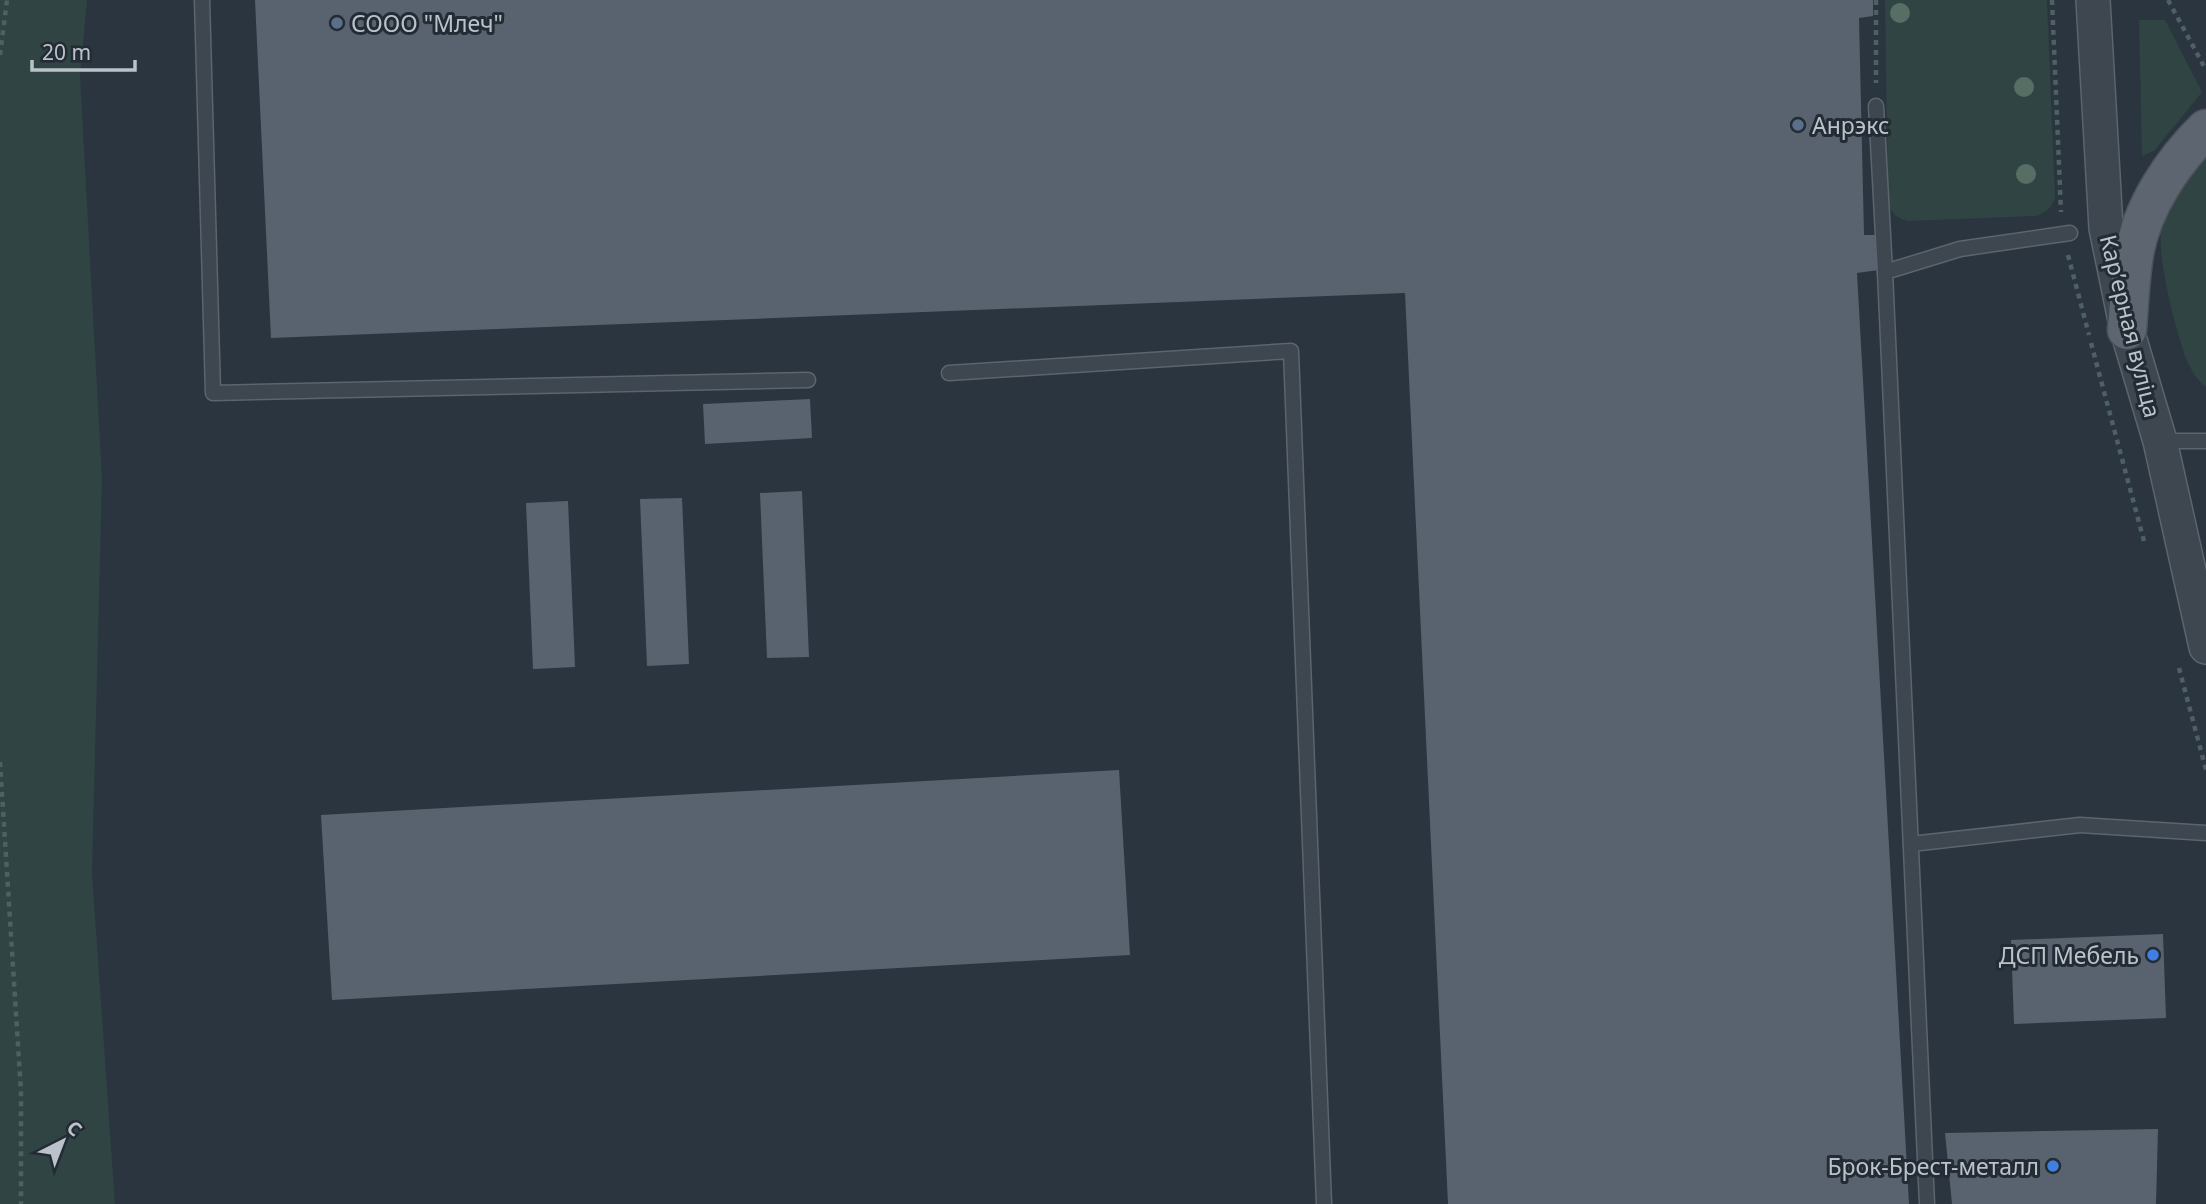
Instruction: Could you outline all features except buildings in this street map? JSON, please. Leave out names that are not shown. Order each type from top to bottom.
[{"type":"main road","points":[[2127,330],[2134,252],[2149,208],[2167,174],[2206,129]]},
{"type":"street","name":"Карʼерная вуліца","points":[[2093,0],[2106,228],[2127,330],[2160,441],[2206,647]]},
{"type":"lane","points":[[202,0],[213,393],[808,380]]},
{"type":"lane","points":[[1876,106],[1927,1204]]},
{"type":"lane","points":[[1885,272],[1960,249],[2070,233]]},
{"type":"lane","points":[[949,373],[1291,351],[1324,1204]]},
{"type":"lane","points":[[2160,441],[2206,441]]},
{"type":"lane","points":[[1911,845],[2080,825],[2206,833]]},
{"type":"path","points":[[0,55],[7,0]]},
{"type":"path","points":[[1876,0],[1876,106]]},
{"type":"path","points":[[2168,0],[2206,70]]},
{"type":"path","points":[[0,762],[21,1092],[21,1204]]},
{"type":"green space","points":[[0,0],[87,0],[80,76],[102,479],[92,873],[115,1204],[0,1204]]},
{"type":"green space","points":[[1885,0],[2047,0],[2055,198],[2046,211],[2036,216],[1908,221],[1892,211],[1888,205]]},
{"type":"green space","points":[[2139,20],[2165,20],[2202,92],[2154,151],[2142,156]]},
{"type":"green space","points":[[2206,151],[2206,387],[2198,379],[2182,348],[2163,268],[2161,231],[2163,218],[2170,204],[2199,157]]},
{"type":"place","name":"СООО \"Млеч\"","points":[[337,23]]},
{"type":"place","name":"Анрэкс","points":[[1798,125]]},
{"type":"place","name":"ДСП Мебель","points":[[2153,955]]},
{"type":"place","name":"Брок-Брест-металл","points":[[2053,1166]]}]
